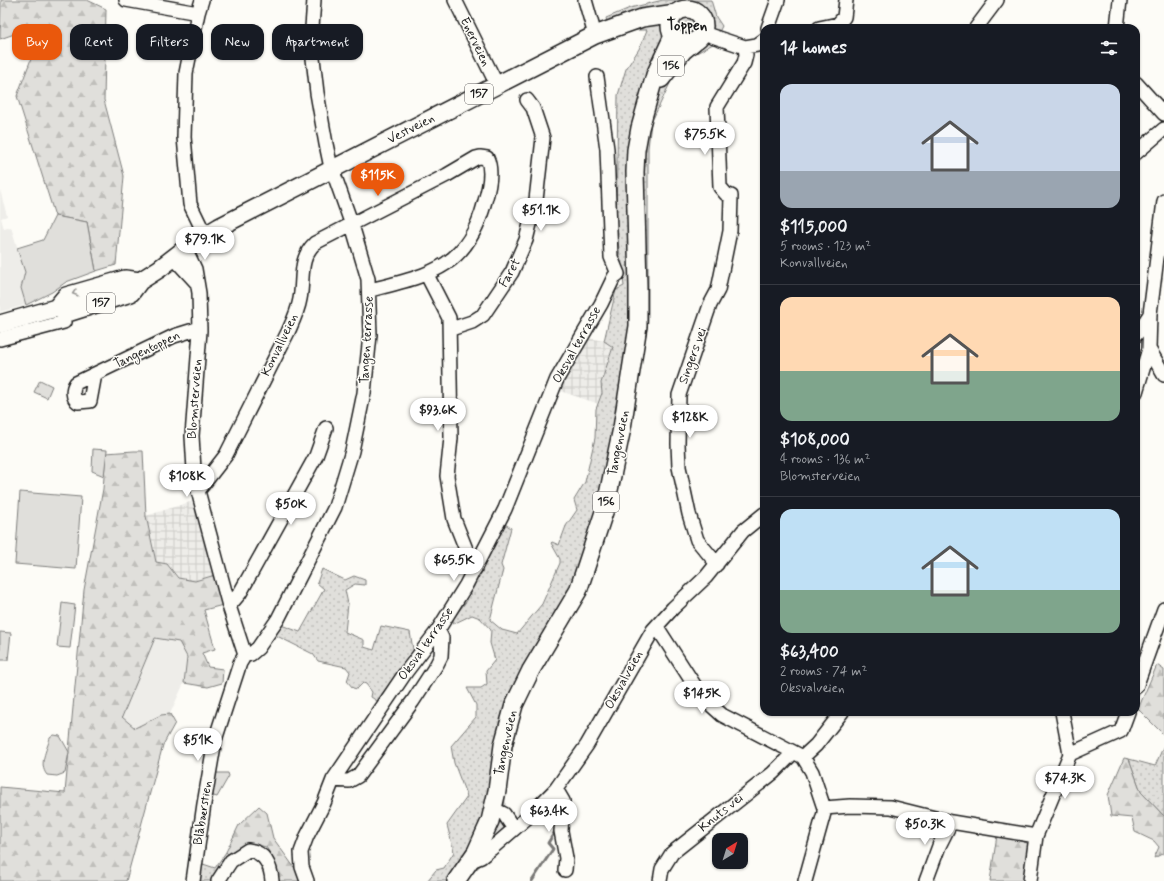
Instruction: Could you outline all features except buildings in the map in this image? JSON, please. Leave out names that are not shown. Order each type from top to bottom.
[{"type":"main road","points":[[700,0],[700,32]]},
{"type":"main road","name":"Vestveien","points":[[0,324],[60,315],[66,296],[125,279],[140,281],[160,269],[205,235],[496,85],[595,35],[680,8]]},
{"type":"main road","points":[[680,8],[683,10],[692,10],[699,15],[700,32]]},
{"type":"main road","name":"156","points":[[680,8],[670,22],[672,35],[684,43],[700,32]]},
{"type":"main road","name":"Vestveien","points":[[627,24],[654,27],[672,35]]},
{"type":"main road","name":"Tangenveien","points":[[651,94],[683,51],[700,32]]},
{"type":"main road","name":"Tangenveien","points":[[456,881],[471,861],[485,834],[493,809],[503,745],[514,705],[532,670],[578,591],[605,509],[618,450],[638,326],[635,172],[636,150],[640,128],[651,94],[655,75],[672,35]]},
{"type":"street","points":[[126,0],[198,13]]},
{"type":"street","points":[[202,0],[186,73],[184,137],[189,200],[205,235]]},
{"type":"street","name":"Tangen terrasse","points":[[245,655],[251,654],[258,648],[274,626],[311,557],[335,507],[352,451],[364,393],[370,336],[370,290],[368,278],[352,225],[332,169],[317,93],[311,41],[314,0]]},
{"type":"street","name":"Enerveien","points":[[455,0],[496,85]]},
{"type":"street","points":[[585,0],[595,35]]},
{"type":"street","points":[[769,24],[778,0]]},
{"type":"street","points":[[838,24],[844,17],[846,0]]},
{"type":"street","points":[[979,24],[997,0]]},
{"type":"street","points":[[1117,24],[1120,0]]},
{"type":"street","points":[[700,32],[746,47],[751,47],[760,43]]},
{"type":"street","name":"Singers vei","points":[[717,564],[697,540],[692,526],[679,467],[678,402],[685,372],[720,283],[730,231],[731,196],[726,194],[720,187],[717,107],[744,63],[746,47]]},
{"type":"street","points":[[597,77],[607,150],[611,257],[618,274],[638,274]]},
{"type":"street","points":[[1140,87],[1164,114]]},
{"type":"street","name":"Faret","points":[[451,329],[472,322],[486,312],[512,272],[526,240],[536,200],[543,138],[533,108],[527,100]]},
{"type":"street","points":[[1140,150],[1164,129]]},
{"type":"street","name":"Konvallveien","points":[[198,491],[226,454],[298,311],[306,255],[315,243],[352,225],[480,156],[486,158],[489,167],[489,181],[481,216],[467,244],[456,256],[428,275],[370,290]]},
{"type":"street","points":[[1140,380],[1150,349],[1150,314],[1164,201]]},
{"type":"street","name":"Blomsterveien","points":[[180,253],[196,283],[199,292],[200,328],[192,455],[198,491],[229,606],[245,655]]},
{"type":"street","name":"Oksval terrasse","points":[[307,881],[302,867],[301,852],[333,780],[406,672],[438,630],[475,569],[505,509],[557,379],[589,326],[614,278],[618,274]]},
{"type":"street","points":[[428,275],[449,318],[451,329],[451,438],[447,476],[449,496],[454,519],[462,543],[475,569]]},
{"type":"street","points":[[1140,329],[1150,314]]},
{"type":"street","points":[[0,339],[60,315]]},
{"type":"street","name":"Tangentoppen","points":[[96,374],[174,336],[200,328]]},
{"type":"street","points":[[1150,349],[1164,375]]},
{"type":"street","points":[[229,606],[240,593],[316,456],[326,428]]},
{"type":"street","name":"Oksvalveien","points":[[471,861],[481,857],[514,829],[556,789],[587,745],[647,640],[656,627],[717,564],[743,531],[760,517]]},
{"type":"street","points":[[1140,676],[1164,609]]},
{"type":"street","points":[[656,627],[702,697],[711,707],[722,715],[798,755],[812,772],[824,808],[805,881]]},
{"type":"street","points":[[333,780],[349,781],[358,776],[413,701],[441,656],[442,638],[438,630]]},
{"type":"street","name":"Blåbærstien","points":[[193,881],[215,740],[240,663],[245,655]]},
{"type":"street","name":"Knuts vei","points":[[660,881],[662,869],[672,853],[773,772],[816,745],[839,716]]},
{"type":"street","points":[[1030,881],[1036,836],[1070,754],[1063,716]]},
{"type":"street","points":[[1070,754],[1121,731],[1127,716]]},
{"type":"street","points":[[556,789],[563,801],[561,831],[566,858],[566,870]]},
{"type":"street","points":[[824,808],[850,806],[891,807],[951,822],[1036,836]]},
{"type":"street","points":[[493,809],[504,814],[514,829]]},
{"type":"street","points":[[926,881],[939,846],[951,822]]},
{"type":"street","points":[[218,881],[231,861],[248,850],[259,853],[268,863],[271,869],[272,881]]},
{"type":"shaded area","points":[[0,190],[7,216],[1,218],[4,229],[11,227],[25,272],[21,288],[26,305],[0,312]]},
{"type":"shaded area","points":[[583,337],[604,341],[613,347],[601,383],[602,393],[599,404],[557,390]]},
{"type":"shaded area","points":[[196,500],[215,575],[195,581],[178,578],[167,564],[156,562],[146,516]]},
{"type":"shaded area","points":[[155,638],[179,642],[187,657],[184,683],[170,714],[161,715],[135,728],[122,717]]},
{"type":"green space","points":[[1,0],[87,0],[106,9],[106,24],[70,24],[70,60],[105,60],[104,100],[124,176],[116,265],[96,271],[87,222],[55,216],[17,96],[31,60],[62,60],[62,24],[12,24],[12,35],[0,39]]},
{"type":"green space","points":[[663,0],[711,0],[716,17],[722,26],[713,44],[691,56],[672,79],[651,123],[648,148],[648,322],[618,489],[598,560],[584,598],[531,686],[522,709],[511,753],[505,791],[504,845],[464,881],[427,881],[436,870],[444,868],[454,852],[447,825],[467,797],[454,763],[451,746],[476,717],[476,705],[467,688],[481,688],[487,684],[486,671],[495,660],[490,643],[491,630],[480,618],[472,615],[453,624],[453,619],[471,595],[471,590],[505,524],[511,528],[501,565],[503,570],[490,620],[502,630],[517,634],[542,604],[560,563],[560,559],[551,543],[552,542],[559,545],[566,526],[577,510],[574,500],[585,482],[595,438],[596,409],[602,393],[601,383],[613,347],[604,341],[616,290],[624,286],[616,226],[618,95],[626,69],[639,49],[647,30],[634,30],[611,35],[606,18],[630,8]]},
{"type":"green space","points":[[55,216],[87,222],[96,271],[66,282],[52,292],[26,305],[21,288],[25,272],[17,248],[43,240]]},
{"type":"green space","points":[[40,380],[52,386],[47,398],[34,392]]},
{"type":"green space","points":[[93,449],[107,450],[104,476],[92,471]]},
{"type":"green space","points":[[143,451],[146,516],[156,562],[167,564],[178,578],[195,581],[215,575],[223,605],[204,610],[215,649],[202,653],[208,667],[223,669],[222,683],[208,687],[184,683],[187,657],[179,642],[155,638],[122,717],[135,728],[161,715],[170,714],[175,723],[163,745],[126,881],[0,881],[0,787],[65,793],[84,590],[103,489],[106,453]]},
{"type":"green space","points":[[20,492],[81,497],[76,569],[15,564]]},
{"type":"green space","points":[[322,569],[345,580],[354,576],[365,580],[365,585],[355,584],[345,590],[348,604],[345,632],[364,640],[364,647],[374,650],[381,626],[410,632],[414,655],[399,670],[377,701],[371,697],[372,692],[366,684],[363,683],[357,689],[353,688],[347,681],[350,672],[346,667],[318,661],[313,654],[275,635],[281,625],[300,632],[324,589],[317,583]]},
{"type":"green space","points":[[62,603],[75,605],[70,648],[57,647]]},
{"type":"green space","points":[[0,632],[11,633],[8,660],[0,660]]},
{"type":"green space","points":[[1157,665],[1164,670],[1164,735],[1140,711],[1140,704]]},
{"type":"green space","points":[[54,735],[60,736],[69,752],[65,773],[57,776],[47,775],[43,766],[44,757],[50,738]]},
{"type":"green space","points":[[1164,745],[1164,816],[1141,792],[1129,759],[1155,766]]},
{"type":"green space","points":[[1124,758],[1129,759],[1141,792],[1164,816],[1164,853],[1154,858],[1159,847],[1154,841],[1135,832],[1132,818],[1111,816],[1108,795]]},
{"type":"green space","points":[[212,773],[228,773],[229,776],[217,797],[210,795]]},
{"type":"green space","points":[[259,806],[267,813],[273,838],[304,881],[278,881],[274,860],[266,847],[250,844],[238,848],[228,854],[226,852],[239,825]]},
{"type":"green space","points":[[997,835],[1031,844],[1027,881],[990,881]]},
{"type":"green space","points":[[226,852],[228,854],[214,881],[197,881],[200,863],[215,868]]},
{"type":"waterway","points":[[532,881],[553,849],[548,843],[554,833]]},
{"type":"district","name":"Toppen","points":[[687,26]]}]
